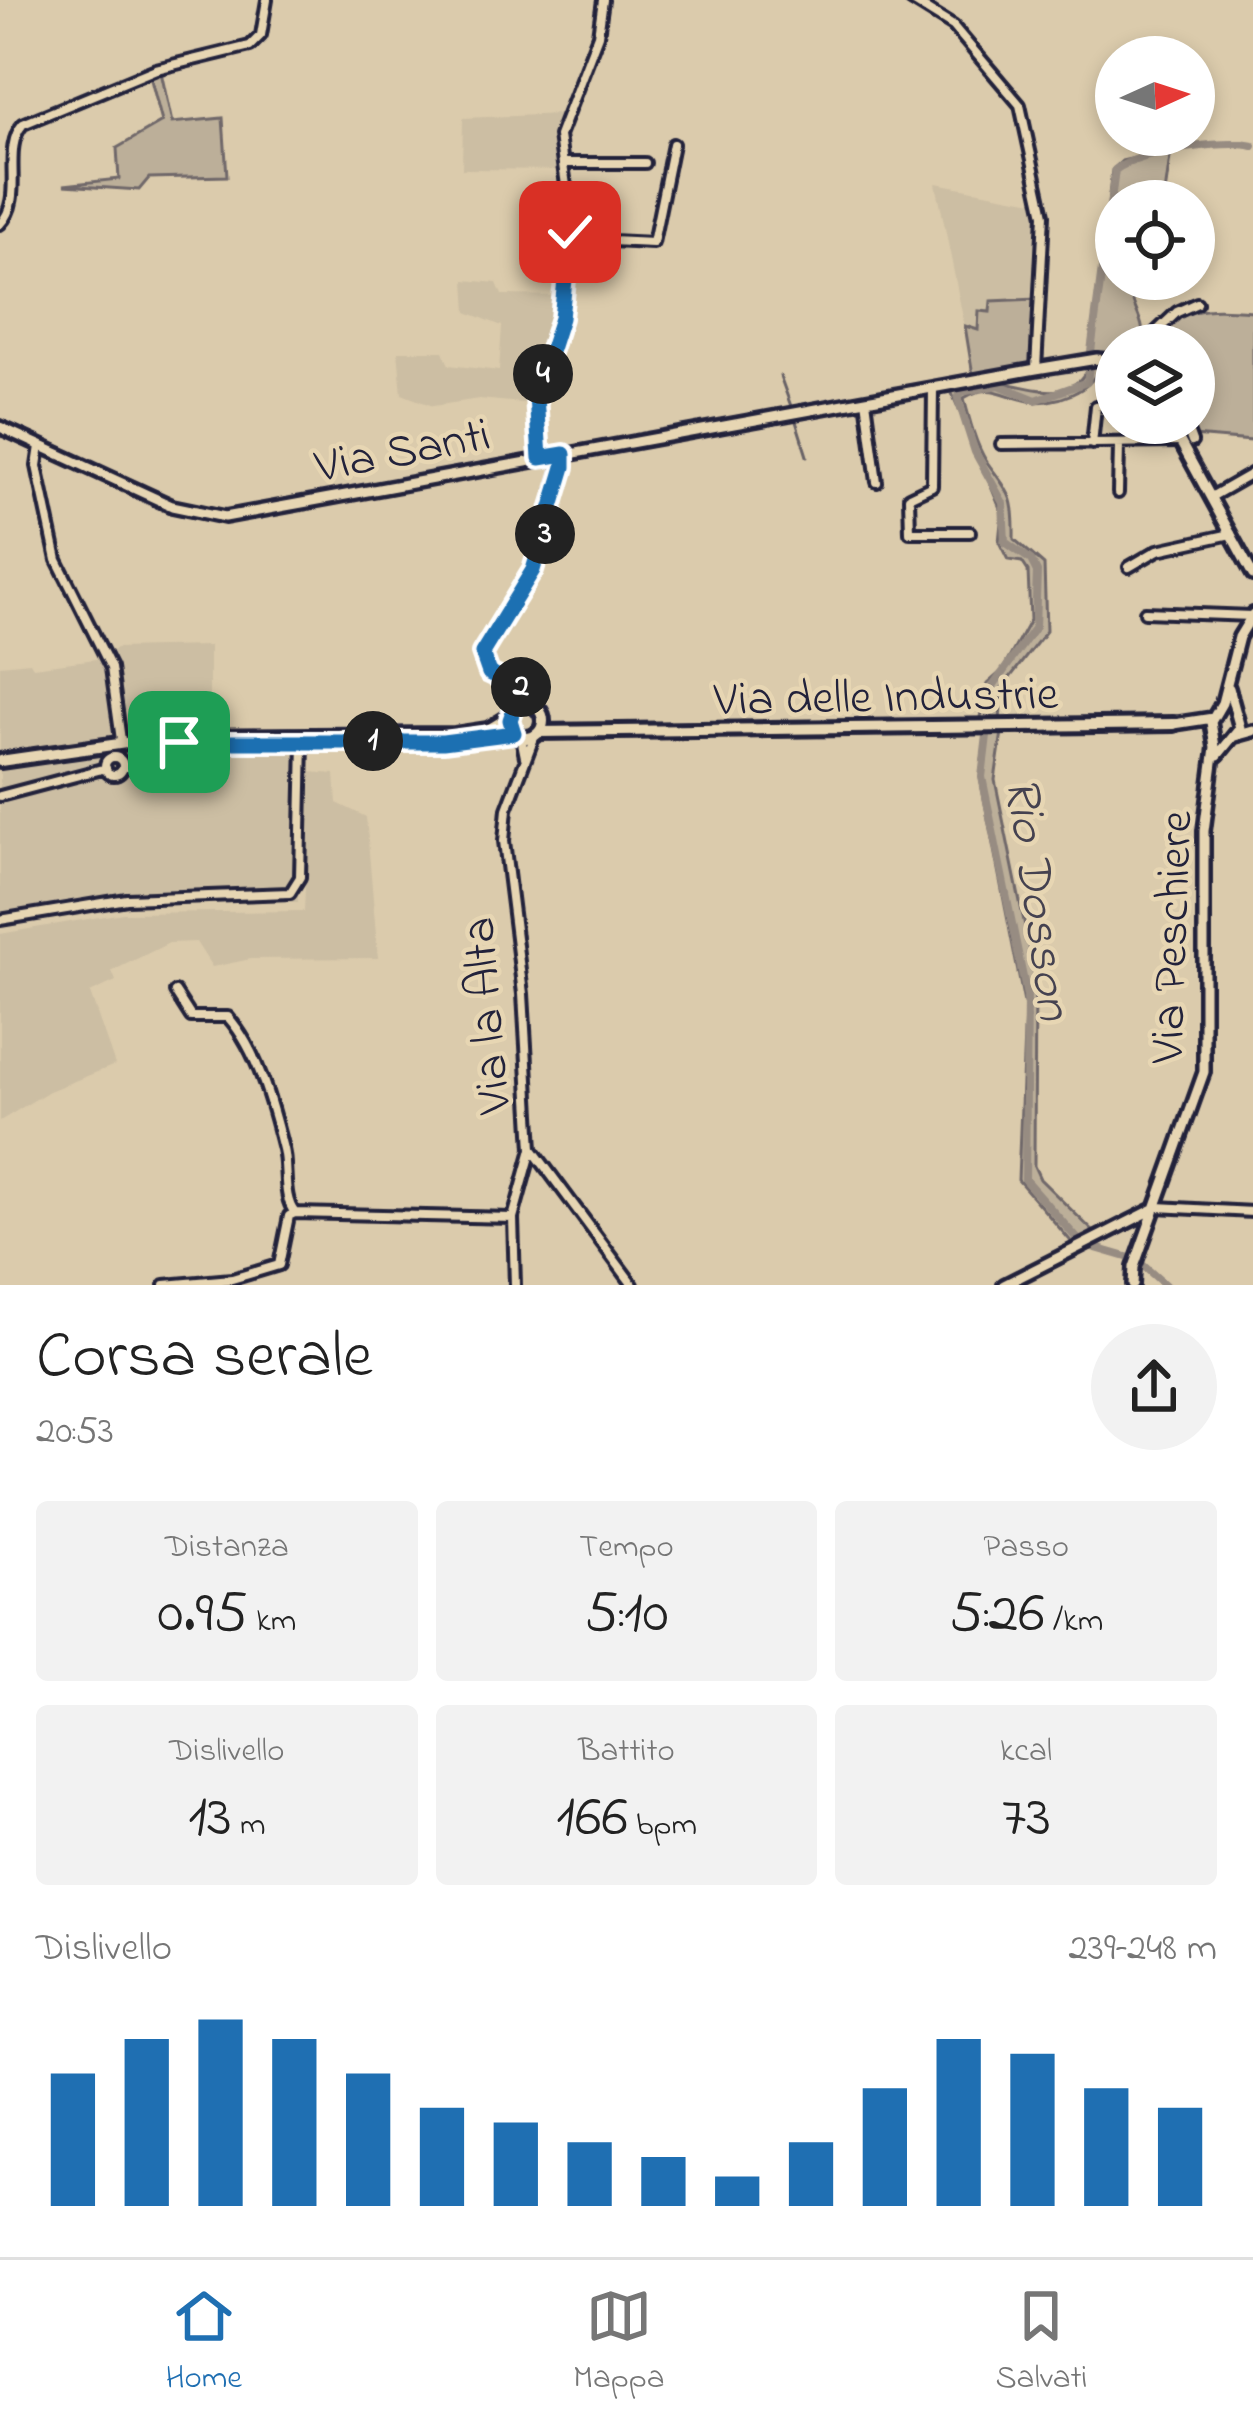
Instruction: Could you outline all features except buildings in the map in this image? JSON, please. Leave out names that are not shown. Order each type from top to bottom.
[{"type":"main road","points":[[515,711],[518,735],[443,742],[134,745],[0,763],[121,740],[455,735],[488,730],[515,711]]},
{"type":"main road","name":"Via delle Industrie","points":[[515,711],[540,713],[569,730],[600,735]]},
{"type":"main road","points":[[537,734],[540,713]]},
{"type":"main road","name":"Via delle Industrie","points":[[518,735],[1174,724]]},
{"type":"street","points":[[0,224],[10,210],[13,143],[23,124],[156,69],[250,46],[261,35],[267,0]]},
{"type":"street","points":[[540,458],[536,396],[558,333],[569,239],[570,191],[560,130],[598,35],[603,0]]},
{"type":"street","points":[[911,0],[953,26],[1020,104],[1044,215],[1036,369]]},
{"type":"street","points":[[569,239],[653,243],[673,144]]},
{"type":"street","points":[[562,163],[646,164]]},
{"type":"street","points":[[1164,324],[1197,303]]},
{"type":"street","name":"Via Santi","points":[[0,427],[172,506],[225,517],[1095,360]]},
{"type":"street","points":[[933,388],[932,486],[909,497],[910,532],[970,532]]},
{"type":"street","points":[[866,400],[877,482]]},
{"type":"street","points":[[1092,445],[1095,408]]},
{"type":"street","points":[[1001,444],[1141,444]]},
{"type":"street","points":[[1187,444],[1253,575]]},
{"type":"street","points":[[1118,494],[1119,445]]},
{"type":"street","points":[[40,446],[37,466],[57,560],[111,668],[121,740]]},
{"type":"street","points":[[540,713],[518,683],[489,673],[483,646],[533,570],[564,454]]},
{"type":"street","points":[[1211,497],[1253,473]]},
{"type":"street","points":[[1129,567],[1158,550],[1231,534]]},
{"type":"street","points":[[1145,612],[1252,615],[1239,638],[1216,715]]},
{"type":"street","points":[[1213,767],[1232,737],[1236,715],[1231,671]]},
{"type":"street","points":[[515,711],[518,683]]},
{"type":"street","name":"Via Peschiere","points":[[1133,1285],[1139,1251],[1199,1092],[1207,1052],[1204,830],[1216,715]]},
{"type":"street","points":[[1232,737],[1253,729],[1236,715]]},
{"type":"street","name":"Via delle Industrie","points":[[1174,724],[1236,715]]},
{"type":"street","name":"Via delle Industrie","points":[[1174,724],[1232,737]]},
{"type":"street","points":[[518,781],[537,734]]},
{"type":"street","points":[[518,735],[526,754],[518,781]]},
{"type":"street","points":[[0,920],[127,899],[290,893],[300,877],[303,741]]},
{"type":"street","points":[[0,796],[106,768],[113,757],[123,767],[171,767]]},
{"type":"street","name":"Via la Alta","points":[[518,781],[507,809],[504,841],[523,994],[532,1149],[633,1285]]},
{"type":"street","points":[[175,992],[191,1017],[228,1017],[239,1030],[255,1060],[282,1145],[288,1201],[295,1213]]},
{"type":"street","points":[[515,1285],[513,1218],[532,1149]]},
{"type":"street","points":[[1004,1285],[1157,1207],[1253,1212]]},
{"type":"street","points":[[165,1285],[232,1280],[279,1265],[289,1216],[295,1213],[513,1218]]},
{"type":"street","points":[[1127,1225],[1146,1232]]},
{"type":"shaded area","points":[[161,72],[172,123],[223,118],[227,176],[149,178],[139,190],[64,185],[119,179],[117,148],[162,122],[150,76]]},
{"type":"shaded area","points":[[562,114],[556,135],[560,170],[462,169],[463,118]]},
{"type":"shaded area","points":[[1170,156],[1167,180],[1111,180],[1112,170],[1122,161]]},
{"type":"shaded area","points":[[936,183],[1039,202],[1036,299],[987,332],[965,328]]},
{"type":"shaded area","points":[[465,280],[497,283],[502,295],[562,296],[532,404],[479,399],[433,406],[402,394],[398,351],[443,351],[449,365],[499,371],[502,326],[467,312]]},
{"type":"shaded area","points":[[1036,299],[1032,365],[973,375],[965,326],[978,330],[979,311],[990,312],[991,301]]},
{"type":"shaded area","points":[[1096,300],[1133,300],[1142,324],[1095,324],[1095,353],[1090,353]]},
{"type":"shaded area","points":[[1253,311],[1253,441],[1215,438],[1215,324],[1167,324],[1194,312]]},
{"type":"shaded area","points":[[1095,365],[1090,382],[1049,401],[989,391],[964,398],[979,448],[1009,495],[1014,539],[1044,565],[1046,631],[1002,688],[1000,722],[980,723],[987,684],[1002,671],[1030,620],[1028,571],[1022,562],[1008,560],[999,542],[1002,513],[951,391],[995,383],[1061,390],[1072,386]]},
{"type":"shaded area","points":[[209,646],[209,728],[0,757],[0,665],[30,662],[33,667],[104,658],[116,648]]},
{"type":"shaded area","points":[[986,732],[1002,732],[995,780],[1035,975],[1034,1166],[1040,1179],[1096,1234],[1074,1245],[1018,1180],[1025,1008],[980,778]]},
{"type":"shaded area","points":[[300,744],[298,902],[122,903],[0,924],[0,767],[134,747]]},
{"type":"shaded area","points":[[310,772],[335,774],[337,803],[366,817],[378,958],[251,959],[212,967],[196,942],[169,943],[112,971],[116,981],[90,993],[115,1065],[49,1091],[0,1121],[0,934],[123,913],[304,911]]},
{"type":"waterway","name":"Rio Dosson","points":[[1165,1285],[1137,1260],[1082,1244],[1025,1180],[1027,997],[982,777],[993,686],[1035,627],[1037,572],[1031,560],[1005,542],[1003,503],[975,452],[958,399],[961,392],[999,385],[1036,400],[1087,382],[1115,170],[1182,149],[1253,146]]},
{"type":"waterway","points":[[780,376],[792,409]]},
{"type":"waterway","points":[[795,418],[807,456]]},
{"type":"route","points":[[179,742],[443,742],[514,733],[510,720],[519,706],[521,688],[515,681],[489,673],[482,653],[533,570],[564,467],[564,454],[540,458],[536,406],[564,300],[570,232]]}]
